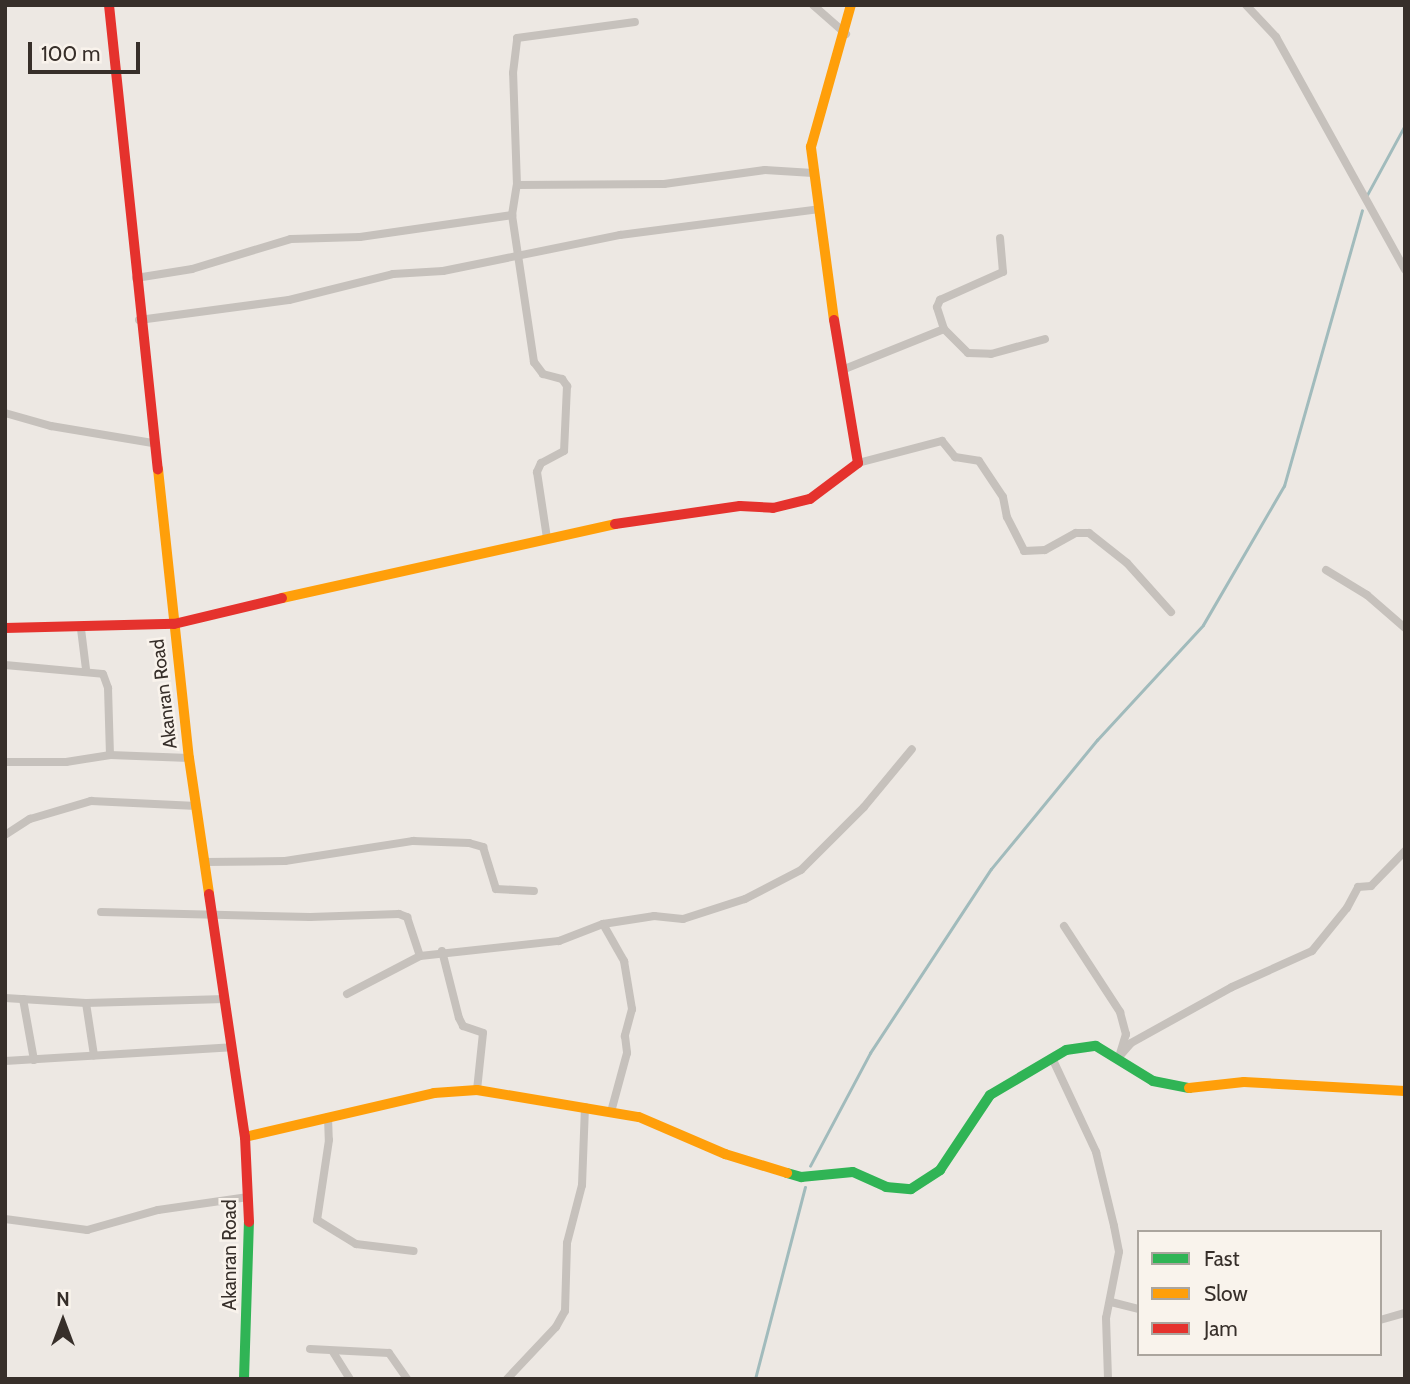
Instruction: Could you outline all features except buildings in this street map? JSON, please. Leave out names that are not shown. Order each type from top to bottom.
[{"type":"street","name":"Akanran Road","points":[[108,5],[139,320],[189,758],[245,1137],[251,1266],[244,1379]]},
{"type":"street","points":[[813,5],[846,34]]},
{"type":"street","points":[[851,5],[846,34],[811,147],[842,370],[858,463]]},
{"type":"street","points":[[1248,6],[1276,37],[1405,270]]},
{"type":"street","points":[[547,538],[537,472],[541,463],[564,451],[567,386],[562,379],[536,369],[516,255],[512,215],[517,185],[517,38],[635,22]]},
{"type":"street","points":[[517,185],[664,184],[765,170],[813,173]]},
{"type":"street","points":[[139,320],[289,300],[393,274],[443,271],[620,235],[819,209]]},
{"type":"street","points":[[136,278],[192,269],[291,239],[360,237],[512,215]]},
{"type":"street","points":[[1000,237],[1003,272],[940,300],[937,307],[944,329],[968,354],[991,354],[1045,339]]},
{"type":"street","points":[[842,370],[944,329]]},
{"type":"street","points":[[5,413],[51,426],[153,443]]},
{"type":"street","points":[[5,628],[80,629],[174,624],[547,538],[646,518],[740,506],[773,508],[810,499],[858,463],[942,441],[955,457],[979,461],[1003,496],[1007,517],[1024,551],[1045,550],[1076,533],[1089,533],[1127,563],[1171,612]]},
{"type":"street","points":[[1326,570],[1367,595],[1405,628]]},
{"type":"street","points":[[80,629],[86,670]]},
{"type":"street","points":[[5,665],[86,670],[103,674],[107,680],[110,755]]},
{"type":"street","points":[[347,994],[420,956],[442,951],[559,941],[603,924],[654,916],[683,919],[780,883],[800,870],[864,807],[912,749]]},
{"type":"street","points":[[5,762],[66,762],[110,755],[189,758]]},
{"type":"street","points":[[5,835],[30,819],[91,801],[197,806]]},
{"type":"street","points":[[205,862],[285,861],[413,841],[469,843],[482,847],[496,888],[534,891]]},
{"type":"street","points":[[1119,1057],[1131,1043],[1232,987],[1312,951],[1347,908],[1358,887],[1371,886],[1405,851]]},
{"type":"street","points":[[101,912],[213,916],[399,914],[407,917],[420,956]]},
{"type":"street","points":[[603,924],[624,961],[632,1009],[625,1036],[626,1053],[611,1112]]},
{"type":"street","points":[[1064,926],[1120,1012],[1126,1034],[1119,1057]]},
{"type":"street","points":[[442,951],[459,1018],[463,1026],[483,1033],[477,1090]]},
{"type":"street","points":[[5,998],[86,1003],[225,999]]},
{"type":"street","points":[[23,999],[34,1060]]},
{"type":"street","points":[[86,1003],[94,1055]]},
{"type":"street","points":[[245,1137],[434,1093],[477,1090],[639,1117],[725,1154],[801,1177],[853,1172],[886,1187],[911,1189],[940,1170],[990,1095],[1066,1050],[1096,1046],[1119,1057],[1153,1081],[1194,1089],[1244,1082],[1405,1091]]},
{"type":"street","points":[[5,1061],[232,1047]]},
{"type":"street","points":[[1053,1060],[1096,1152],[1119,1252],[1105,1339],[1108,1379]]},
{"type":"street","points":[[507,1379],[556,1327],[565,1311],[567,1242],[582,1185],[585,1107]]},
{"type":"street","points":[[328,1117],[329,1140],[317,1220],[356,1244],[414,1251]]},
{"type":"street","points":[[5,1219],[87,1230],[158,1210],[248,1197]]},
{"type":"street","points":[[1111,1302],[1137,1308]]},
{"type":"street","points":[[1382,1319],[1405,1313]]},
{"type":"street","points":[[310,1349],[333,1352],[349,1348],[390,1353],[407,1379]]},
{"type":"street","points":[[333,1352],[350,1379]]},
{"type":"waterway","points":[[1367,195],[1405,125]]},
{"type":"waterway","points":[[810,1166],[870,1053],[991,869],[1097,740],[1203,625],[1284,486],[1362,211]]},
{"type":"waterway","points":[[755,1379],[805,1187]]},
{"type":"traffic: fast","points":[[787,1173],[801,1177],[853,1172],[886,1187],[911,1189],[940,1170],[990,1095],[1066,1050],[1096,1046],[1153,1081],[1189,1088]]},
{"type":"traffic: fast","points":[[244,1379],[249,1222]]},
{"type":"traffic: slow","points":[[834,320],[811,147],[851,5]]},
{"type":"traffic: slow","points":[[158,469],[189,758],[209,894]]},
{"type":"traffic: slow","points":[[282,598],[615,524]]},
{"type":"traffic: slow","points":[[1189,1088],[1244,1082],[1405,1091]]},
{"type":"traffic: slow","points":[[245,1137],[434,1093],[477,1090],[639,1117],[725,1154],[787,1173]]},
{"type":"traffic: jam","points":[[109,5],[158,469]]},
{"type":"traffic: jam","points":[[615,524],[740,506],[773,508],[810,499],[858,463],[834,320]]},
{"type":"traffic: jam","points":[[5,628],[174,624],[282,598]]},
{"type":"traffic: jam","points":[[209,894],[245,1137],[249,1222]]}]
